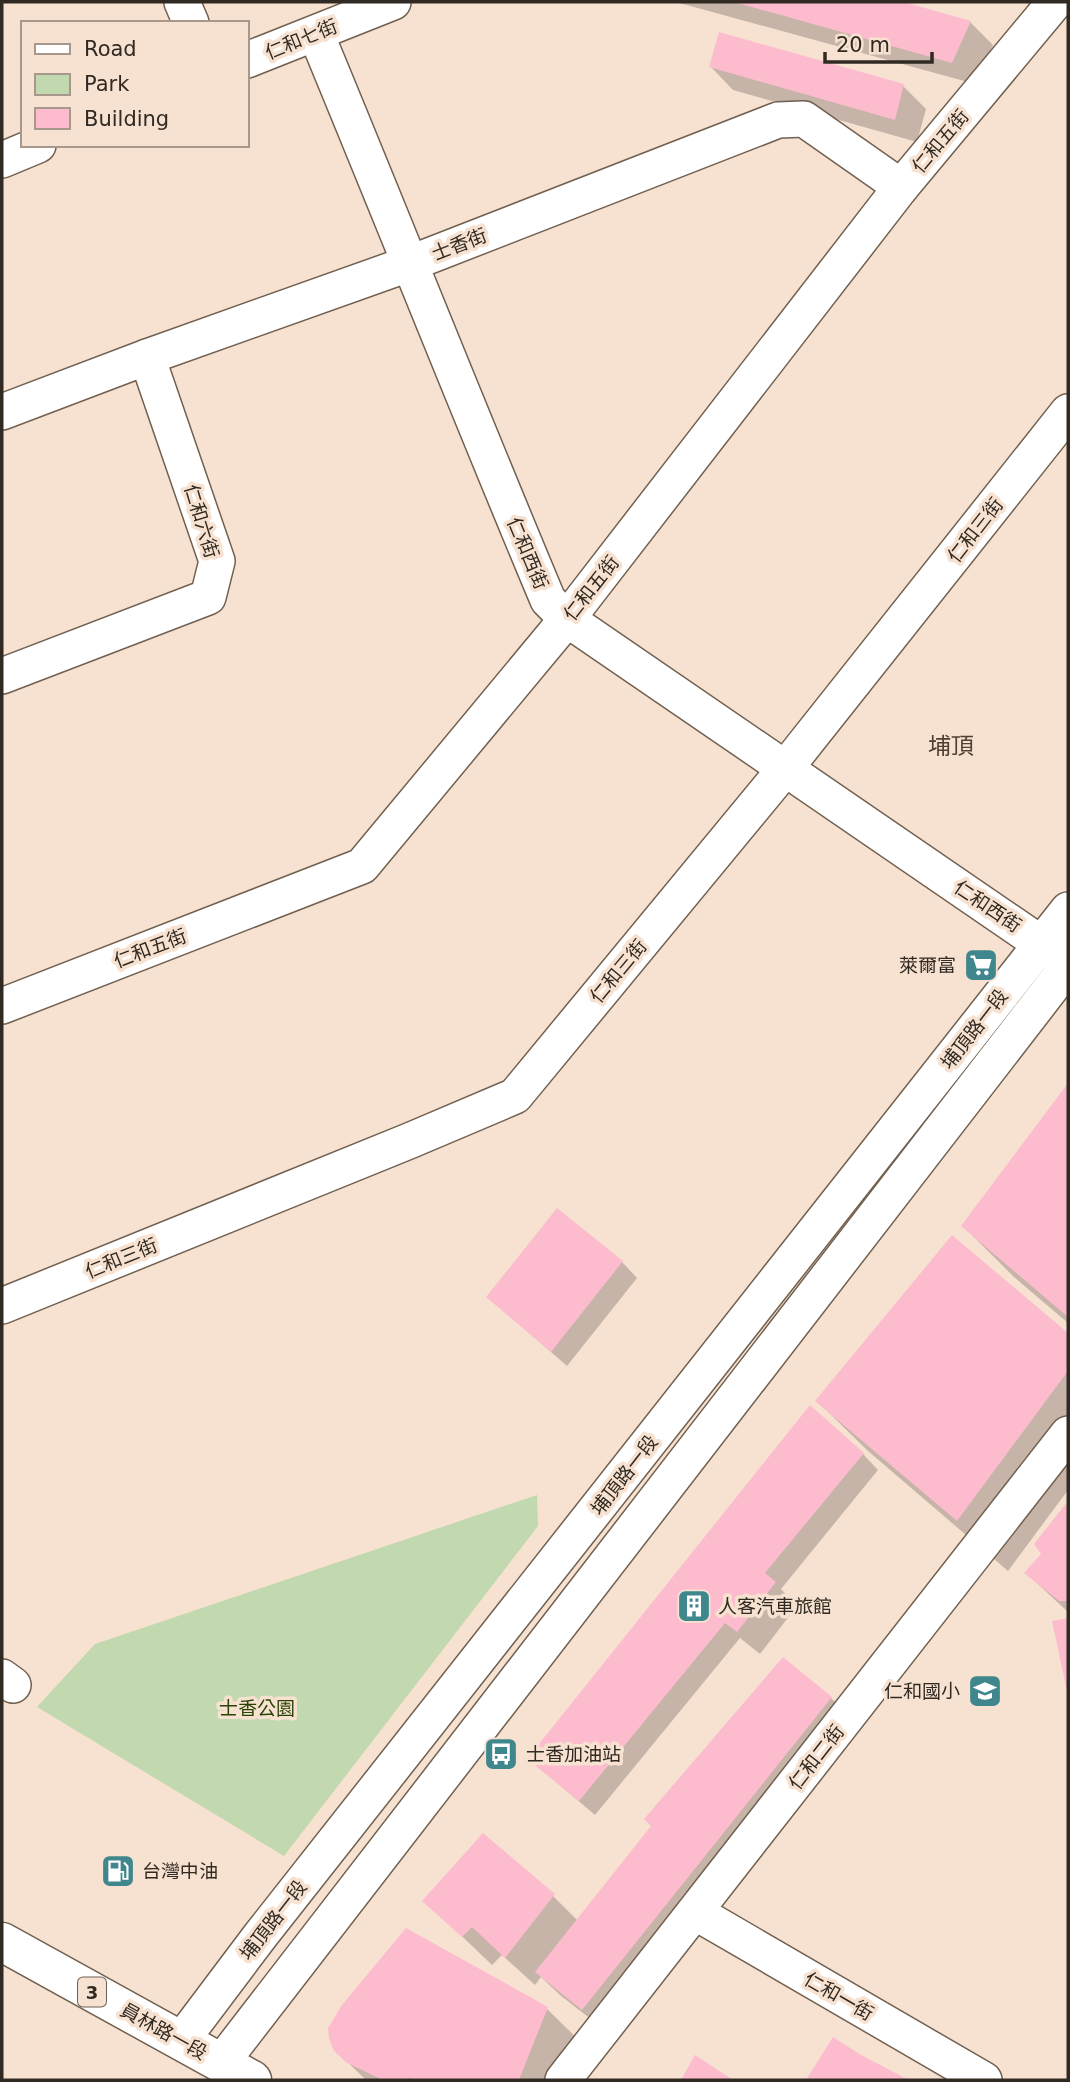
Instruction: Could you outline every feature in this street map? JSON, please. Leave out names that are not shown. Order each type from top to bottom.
[{"type":"main road","name":"員林路一段","points":[[2,1942],[236,2072]]},
{"type":"street","points":[[182,2],[190,21]]},
{"type":"street","name":"仁和七街","points":[[248,60],[393,2]]},
{"type":"street","name":"仁和五街","points":[[2,1006],[362,866],[567,620],[901,187],[1055,2]]},
{"type":"street","points":[[1063,2],[1068,3]]},
{"type":"street","name":"仁和西街","points":[[316,34],[411,263],[471,418],[548,600],[567,620],[1060,958]]},
{"type":"street","name":"士香街","points":[[2,412],[411,263],[778,120],[804,119],[901,187]]},
{"type":"street","points":[[2,160],[33,147]]},
{"type":"street","name":"仁和六街","points":[[2,676],[208,597],[217,561],[147,357]]},
{"type":"street","name":"仁和三街","points":[[2,1307],[515,1096],[785,770],[1068,412]]},
{"type":"street","name":"埔頂路一段","points":[[236,2072],[1060,958],[1068,909]]},
{"type":"street","name":"埔頂路一段","points":[[181,2041],[260,1936],[1060,958]]},
{"type":"street","name":"仁和二街","points":[[563,2080],[1068,1434]]},
{"type":"street","name":"仁和一街","points":[[695,1912],[984,2080]]},
{"type":"green space","name":"士香公園","points":[[537,1495],[538,1526],[284,1856],[37,1707],[95,1644]]},
{"type":"building","points":[[734,2],[904,2],[971,21],[952,63]]},
{"type":"building","points":[[719,32],[904,84],[895,120],[709,67]]},
{"type":"building","points":[[1068,1083],[1068,1317],[961,1226]]},
{"type":"building","points":[[557,1208],[623,1261],[551,1352],[486,1297]]},
{"type":"building","points":[[952,1235],[1068,1333],[1068,1371],[957,1521],[815,1401]]},
{"type":"building","name":"人客汽車旅館","points":[[810,1405],[864,1453],[765,1573],[776,1582],[737,1632],[725,1623],[579,1801],[527,1759]]},
{"type":"building","points":[[1068,1501],[1068,1601],[1059,1601],[1024,1573],[1041,1554],[1034,1544]]},
{"type":"building","points":[[1068,1618],[1068,1691],[1067,1691],[1052,1621]]},
{"type":"building","points":[[783,1657],[832,1697],[582,2010],[535,1972],[651,1826],[644,1819]]},
{"type":"building","points":[[483,1833],[555,1894],[505,1958],[472,1927],[462,1937],[422,1901]]},
{"type":"building","points":[[406,1928],[548,2007],[519,2080],[383,2080],[347,2063],[334,2051],[328,2028],[342,2005]]},
{"type":"building","points":[[833,2037],[861,2055],[909,2080],[806,2080]]},
{"type":"building","points":[[695,2055],[733,2080],[681,2080]]},
{"type":"place","name":"萊爾富","points":[[981,965]]},
{"type":"place","name":"人客汽車旅館","points":[[694,1606]]},
{"type":"place","name":"仁和國小","points":[[985,1691]]},
{"type":"place","name":"士香加油站","points":[[501,1754]]},
{"type":"place","name":"台灣中油","points":[[118,1871]]},
{"type":"district","name":"埔頂","points":[[951,746]]}]
